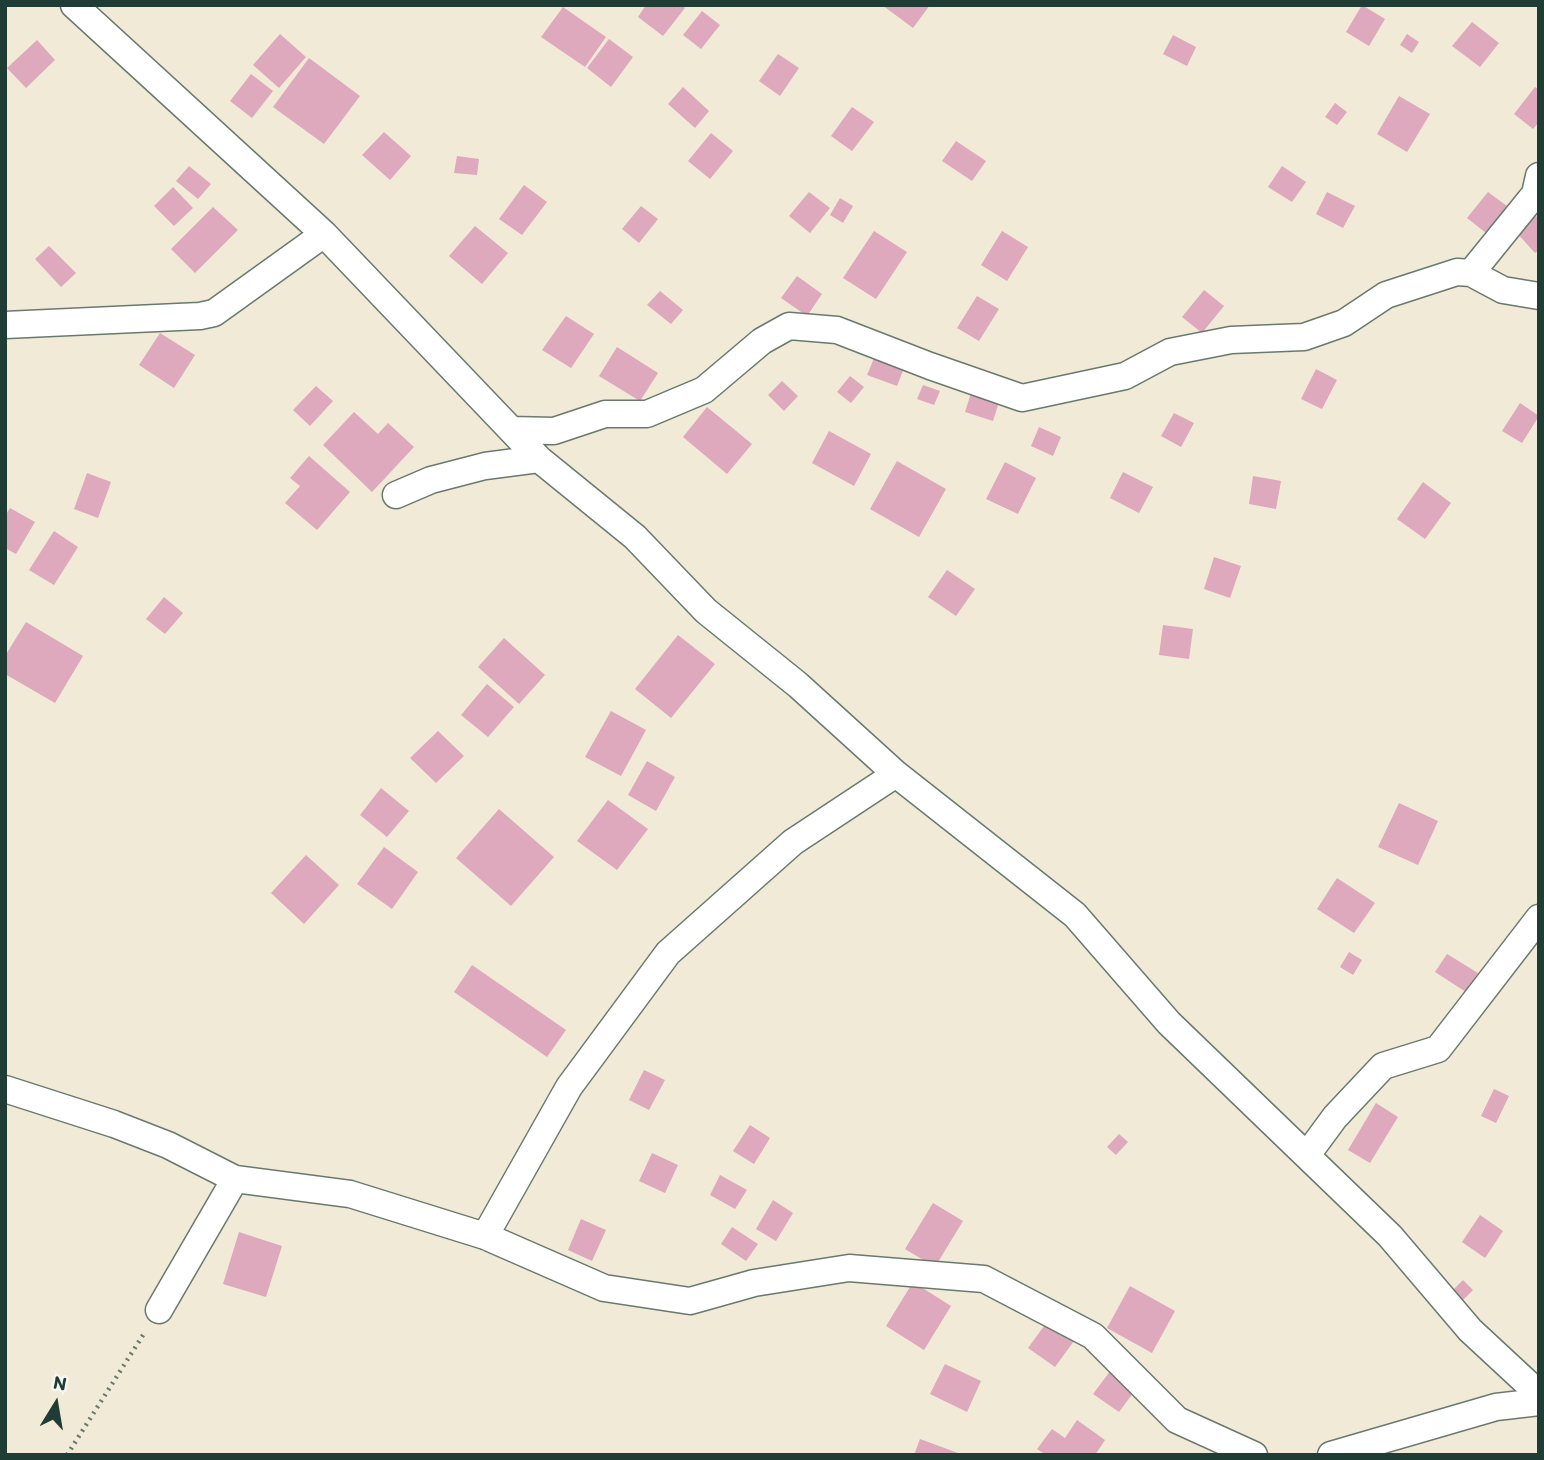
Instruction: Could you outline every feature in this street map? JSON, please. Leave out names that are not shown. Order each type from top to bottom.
[{"type":"street","points":[[74,5],[324,234],[540,459],[635,537],[706,611],[798,685],[896,774],[1076,915],[1169,1023],[1390,1236],[1470,1330],[1539,1394]]},
{"type":"street","points":[[1471,273],[1535,194],[1539,176]]},
{"type":"street","points":[[5,325],[200,316],[214,313],[324,234]]},
{"type":"street","points":[[512,430],[554,431],[605,414],[647,414],[704,390],[762,341],[789,326],[836,330],[1021,398],[1125,376],[1170,352],[1231,341],[1304,337],[1344,323],[1386,295],[1457,272],[1471,273],[1503,290],[1539,296]]},
{"type":"street","points":[[397,495],[431,480],[485,466],[540,459]]},
{"type":"street","points":[[485,1236],[569,1087],[668,953],[793,842],[896,774]]},
{"type":"street","points":[[1307,1154],[1335,1117],[1384,1066],[1438,1049],[1539,918]]},
{"type":"street","points":[[5,1089],[114,1124],[168,1145],[235,1179],[350,1194],[485,1236],[604,1287],[690,1301],[754,1283],[849,1268],[984,1279],[1093,1336],[1177,1420],[1254,1455]]},
{"type":"street","points":[[159,1310],[235,1179]]},
{"type":"street","points":[[1331,1455],[1496,1407],[1539,1402]]},
{"type":"path","points":[[67,1455],[159,1310]]},
{"type":"building","points":[[646,5],[682,5],[685,8],[663,36],[638,17]]},
{"type":"building","points":[[882,5],[930,5],[913,28]]},
{"type":"building","points":[[1362,5],[1385,19],[1369,46],[1346,32]]},
{"type":"building","points":[[563,7],[606,37],[585,67],[541,37]]},
{"type":"building","points":[[702,11],[720,25],[701,49],[683,35]]},
{"type":"building","points":[[1472,22],[1499,43],[1480,67],[1452,46]]},
{"type":"building","points":[[280,34],[306,57],[279,88],[253,65]]},
{"type":"building","points":[[1407,34],[1419,42],[1412,53],[1400,45]]},
{"type":"building","points":[[1173,35],[1196,47],[1187,66],[1163,54]]},
{"type":"building","points":[[609,39],[633,57],[611,87],[587,68]]},
{"type":"building","points":[[37,40],[55,60],[26,88],[7,68]]},
{"type":"building","points":[[778,54],[799,68],[780,96],[759,81]]},
{"type":"building","points":[[309,58],[360,96],[324,144],[273,107]]},
{"type":"building","points":[[251,74],[273,91],[252,118],[230,101]]},
{"type":"building","points":[[683,87],[709,111],[695,128],[668,104]]},
{"type":"building","points":[[1535,87],[1539,90],[1539,122],[1533,129],[1514,114]]},
{"type":"building","points":[[1399,96],[1430,114],[1407,152],[1377,134]]},
{"type":"building","points":[[1335,103],[1347,112],[1337,125],[1325,117]]},
{"type":"building","points":[[852,107],[874,122],[852,151],[831,136]]},
{"type":"building","points":[[384,132],[411,156],[390,180],[362,155]]},
{"type":"building","points":[[711,133],[733,151],[710,179],[688,161]]},
{"type":"building","points":[[956,141],[986,161],[972,181],[942,161]]},
{"type":"building","points":[[457,156],[479,159],[477,175],[454,173]]},
{"type":"building","points":[[189,166],[211,184],[198,199],[176,181]]},
{"type":"building","points":[[1282,166],[1306,182],[1292,202],[1268,187]]},
{"type":"building","points":[[524,185],[547,202],[522,235],[499,219]]},
{"type":"building","points":[[173,187],[193,208],[174,226],[154,206]]},
{"type":"building","points":[[809,192],[830,208],[810,233],[789,216]]},
{"type":"building","points":[[1327,192],[1355,206],[1343,228],[1316,214]]},
{"type":"building","points":[[1488,192],[1507,206],[1486,233],[1467,218]]},
{"type":"building","points":[[840,198],[853,206],[843,223],[830,215]]},
{"type":"building","points":[[641,206],[658,219],[639,243],[622,229]]},
{"type":"building","points":[[213,207],[238,230],[195,273],[171,249]]},
{"type":"building","points":[[1536,216],[1539,219],[1539,250],[1535,253],[1517,233]]},
{"type":"building","points":[[475,226],[508,253],[482,284],[449,256]]},
{"type":"building","points":[[874,231],[907,252],[876,299],[843,278]]},
{"type":"building","points":[[1002,231],[1028,247],[1007,281],[981,265]]},
{"type":"building","points":[[49,246],[76,273],[61,287],[35,259]]},
{"type":"building","points":[[797,276],[822,294],[807,316],[781,298]]},
{"type":"building","points":[[1204,290],[1224,306],[1202,333],[1182,317]]},
{"type":"building","points":[[660,291],[683,310],[671,324],[647,305]]},
{"type":"building","points":[[977,296],[999,309],[979,341],[957,328]]},
{"type":"building","points":[[566,316],[594,334],[571,368],[542,350]]},
{"type":"building","points":[[160,333],[195,355],[174,388],[139,365]]},
{"type":"building","points":[[617,347],[658,373],[640,401],[599,376]]},
{"type":"building","points":[[877,351],[906,363],[897,386],[867,375]]},
{"type":"building","points":[[1316,369],[1337,380],[1322,409],[1301,399]]},
{"type":"building","points":[[850,376],[864,387],[851,403],[837,392]]},
{"type":"building","points":[[782,381],[798,396],[784,411],[768,395]]},
{"type":"building","points":[[923,385],[940,391],[934,405],[917,399]]},
{"type":"building","points":[[316,386],[333,401],[310,426],[293,410]]},
{"type":"building","points":[[971,393],[999,402],[993,421],[965,412]]},
{"type":"building","points":[[1520,403],[1539,416],[1522,443],[1502,431]]},
{"type":"building","points":[[707,407],[752,444],[727,474],[683,437]]},
{"type":"building","points":[[354,412],[378,434],[388,423],[414,447],[372,492],[323,445]]},
{"type":"building","points":[[1174,413],[1194,423],[1181,447],[1161,436]]},
{"type":"building","points":[[1039,427],[1061,437],[1053,456],[1031,446]]},
{"type":"building","points":[[829,431],[871,454],[854,486],[812,463]]},
{"type":"building","points":[[309,456],[350,492],[317,530],[285,503],[300,486],[290,478]]},
{"type":"building","points":[[897,461],[946,489],[919,537],[870,509]]},
{"type":"building","points":[[1005,462],[1036,478],[1018,514],[986,499]]},
{"type":"building","points":[[1123,472],[1153,487],[1139,513],[1110,498]]},
{"type":"building","points":[[87,473],[111,482],[98,518],[74,509]]},
{"type":"building","points":[[1253,476],[1281,481],[1276,509],[1249,504]]},
{"type":"building","points":[[1423,482],[1451,503],[1425,539],[1397,519]]},
{"type":"building","points":[[10,508],[35,522],[16,554],[5,548],[5,516]]},
{"type":"building","points":[[54,531],[78,547],[54,585],[29,570]]},
{"type":"building","points":[[1214,557],[1241,566],[1230,598],[1204,589]]},
{"type":"building","points":[[947,570],[975,589],[956,616],[928,597]]},
{"type":"building","points":[[164,597],[183,613],[165,634],[146,619]]},
{"type":"building","points":[[26,622],[83,656],[55,703],[5,674],[5,656]]},
{"type":"building","points":[[1163,625],[1193,629],[1189,659],[1159,655]]},
{"type":"building","points":[[678,635],[715,664],[671,718],[635,689]]},
{"type":"building","points":[[504,638],[545,675],[519,704],[478,667]]},
{"type":"building","points":[[487,684],[514,707],[488,737],[461,715]]},
{"type":"building","points":[[611,711],[646,730],[621,776],[585,757]]},
{"type":"building","points":[[438,731],[464,756],[436,783],[410,758]]},
{"type":"building","points":[[647,761],[675,777],[656,811],[628,795]]},
{"type":"building","points":[[381,788],[409,811],[387,837],[360,815]]},
{"type":"building","points":[[608,800],[648,829],[617,870],[577,841]]},
{"type":"building","points":[[1399,803],[1438,821],[1418,865],[1378,847]]},
{"type":"building","points":[[499,809],[554,857],[511,906],[456,858]]},
{"type":"building","points":[[384,847],[418,872],[392,909],[357,884]]},
{"type":"building","points":[[306,855],[339,885],[304,924],[271,893]]},
{"type":"building","points":[[1337,878],[1375,903],[1354,933],[1317,909]]},
{"type":"building","points":[[1349,952],[1362,960],[1353,975],[1340,967]]},
{"type":"building","points":[[1447,954],[1478,973],[1466,992],[1435,972]]},
{"type":"building","points":[[472,965],[566,1030],[547,1057],[454,992]]},
{"type":"building","points":[[644,1070],[665,1080],[649,1110],[629,1100]]},
{"type":"building","points":[[1494,1089],[1509,1096],[1496,1123],[1481,1116]]},
{"type":"building","points":[[1376,1103],[1398,1117],[1370,1163],[1348,1150]]},
{"type":"building","points":[[750,1125],[770,1138],[754,1164],[733,1151]]},
{"type":"building","points":[[1119,1134],[1128,1142],[1116,1155],[1107,1147]]},
{"type":"building","points":[[652,1153],[678,1165],[665,1193],[639,1181]]},
{"type":"building","points":[[720,1175],[747,1190],[735,1209],[710,1195]]},
{"type":"building","points":[[773,1200],[793,1213],[776,1241],[756,1229]]},
{"type":"building","points":[[933,1203],[963,1221],[935,1267],[905,1249]]},
{"type":"building","points":[[1480,1215],[1503,1231],[1485,1258],[1462,1242]]},
{"type":"building","points":[[581,1219],[606,1230],[592,1261],[568,1250]]},
{"type":"building","points":[[732,1227],[758,1244],[746,1261],[721,1244]]},
{"type":"building","points":[[239,1232],[282,1246],[266,1297],[223,1284]]},
{"type":"building","points":[[1463,1280],[1473,1290],[1460,1303],[1450,1293]]},
{"type":"building","points":[[913,1282],[951,1306],[924,1350],[886,1326]]},
{"type":"building","points":[[1130,1286],[1175,1311],[1152,1353],[1107,1328]]},
{"type":"building","points":[[1047,1322],[1074,1341],[1055,1367],[1028,1348]]},
{"type":"building","points":[[945,1364],[981,1381],[967,1412],[930,1394]]},
{"type":"building","points":[[1114,1366],[1139,1385],[1119,1412],[1093,1394]]},
{"type":"building","points":[[1077,1420],[1105,1440],[1095,1455],[1046,1455],[1037,1449],[1052,1429],[1065,1438]]},
{"type":"building","points":[[920,1439],[958,1453],[914,1455]]}]
